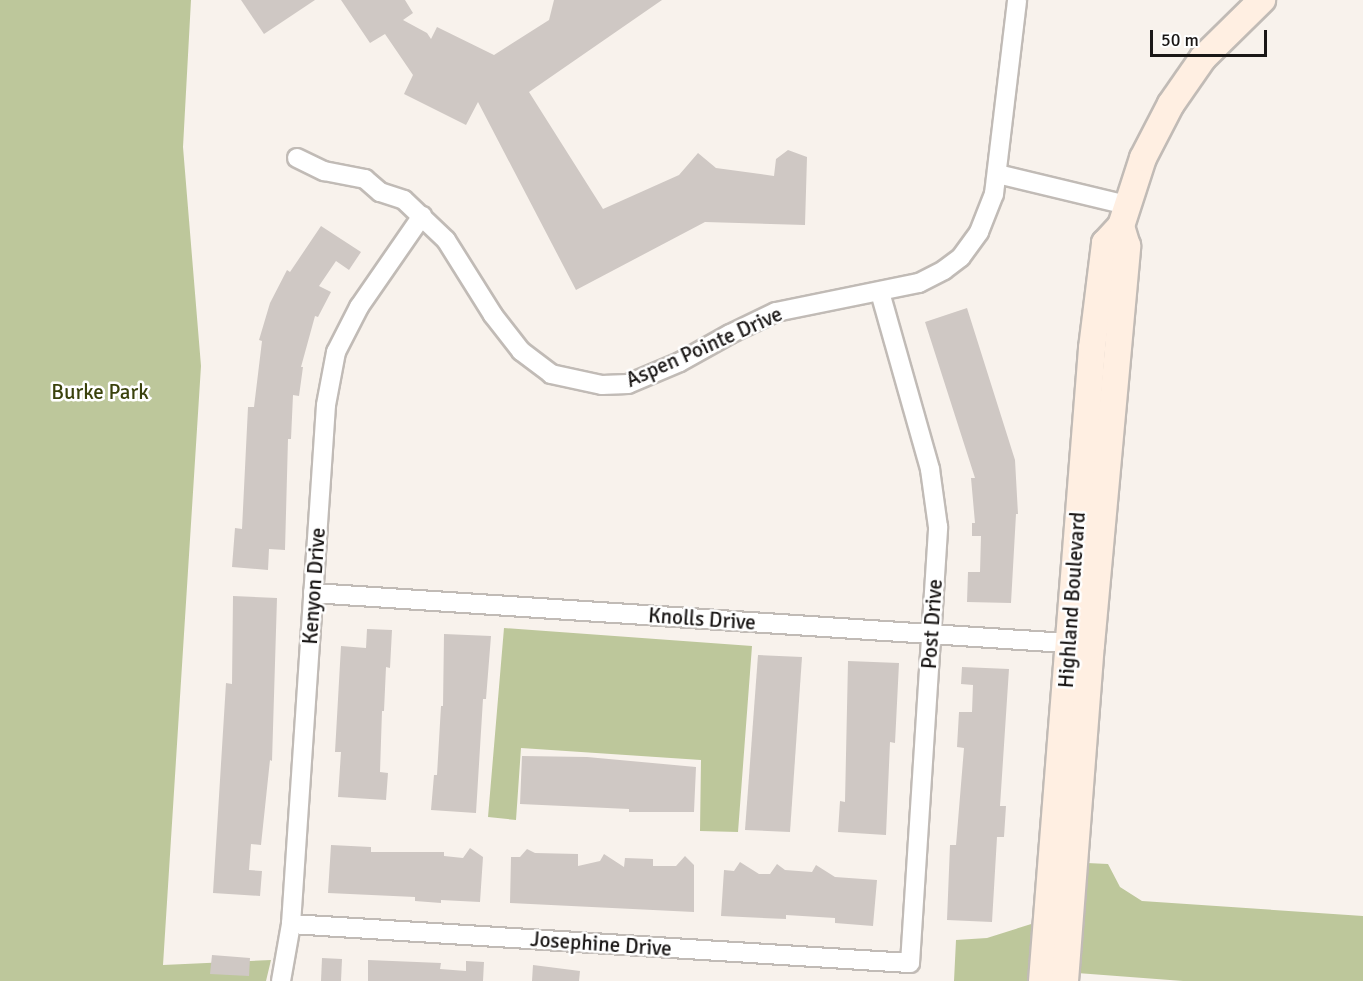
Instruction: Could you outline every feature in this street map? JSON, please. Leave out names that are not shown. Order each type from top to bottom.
[{"type":"main road","name":"Highland Boulevard","points":[[1065,981],[1092,348],[1105,243],[1124,215],[1143,158],[1171,104],[1203,58],[1262,0]]},
{"type":"main road","name":"Highland Boulevard","points":[[1042,981],[1081,644]]},
{"type":"street","name":"Aspen Pointe Drive","points":[[297,158],[324,171],[364,179],[380,192],[404,200],[446,240],[493,315],[520,351],[551,374],[573,381],[602,385],[628,384],[680,362],[776,312],[919,283],[944,270],[961,257],[979,232],[988,213],[998,174],[1017,0]]},
{"type":"street","points":[[998,174],[1124,215]]},
{"type":"street","name":"Kenyon Drive","points":[[281,981],[291,924],[326,405],[336,352],[359,307],[422,216]]},
{"type":"street","name":"Post Drive","points":[[880,292],[930,469],[938,527],[910,963]]},
{"type":"street","name":"Knolls Drive","points":[[313,593],[1081,644]]},
{"type":"street","name":"Josephine Drive","points":[[291,924],[910,963]]},
{"type":"green space","name":"Burke Park","points":[[0,0],[191,0],[183,147],[201,366],[163,965],[271,960],[266,981],[0,981]]},
{"type":"green space","points":[[504,628],[752,646],[738,832],[700,831],[701,760],[521,748],[516,820],[488,817]]},
{"type":"green space","points":[[1087,863],[1108,864],[1120,887],[1142,901],[1363,916],[1363,981],[1183,981],[1077,973]]},
{"type":"green space","points":[[1044,920],[1041,981],[954,981],[956,940],[987,938]]},
{"type":"building","points":[[241,0],[315,0],[264,34]]},
{"type":"building","points":[[341,0],[405,0],[413,13],[403,20],[427,33],[431,39],[437,27],[494,55],[549,20],[554,0],[662,0],[529,92],[603,209],[679,175],[698,153],[716,168],[774,176],[776,159],[788,150],[807,157],[805,225],[705,222],[576,290],[478,102],[466,125],[404,94],[413,75],[385,34],[370,43]]},
{"type":"building","points":[[321,226],[361,252],[349,270],[336,261],[319,286],[331,292],[318,317],[315,316],[301,367],[303,367],[299,396],[293,395],[291,439],[288,439],[285,550],[269,549],[268,570],[232,567],[235,528],[242,529],[248,407],[254,407],[262,341],[259,340],[270,303],[287,270],[290,272]]},
{"type":"building","points":[[967,308],[1015,460],[1018,514],[1016,514],[1011,603],[967,602],[968,572],[980,572],[981,536],[972,536],[972,523],[975,523],[971,478],[975,478],[925,322]]},
{"type":"building","points":[[233,596],[277,598],[272,761],[270,760],[261,845],[251,844],[249,870],[262,871],[260,896],[213,893],[226,683],[232,684]]},
{"type":"building","points":[[367,629],[392,630],[390,668],[386,667],[384,711],[382,711],[380,772],[388,773],[386,800],[338,797],[341,752],[335,752],[341,646],[366,648]]},
{"type":"building","points":[[444,634],[491,636],[486,699],[483,699],[476,813],[431,810],[434,775],[437,775],[441,706],[443,706]]},
{"type":"building","points":[[758,655],[802,657],[790,832],[745,830]]},
{"type":"building","points":[[848,661],[899,663],[895,743],[890,742],[886,835],[838,832],[840,801],[845,802]]},
{"type":"building","points":[[962,667],[1009,669],[1000,806],[1006,806],[1004,837],[997,837],[992,922],[947,920],[950,845],[956,845],[964,748],[957,747],[959,712],[972,712],[973,685],[961,684]]},
{"type":"building","points":[[522,756],[587,757],[696,767],[694,812],[629,812],[629,809],[520,804]]},
{"type":"building","points":[[331,845],[371,847],[371,852],[444,852],[444,856],[463,858],[470,848],[483,857],[480,902],[441,900],[441,903],[415,901],[415,897],[328,893]]},
{"type":"building","points":[[527,849],[535,853],[578,854],[578,866],[600,861],[604,854],[624,867],[625,858],[653,859],[653,866],[676,866],[685,856],[694,865],[694,912],[510,903],[511,857],[520,857]]},
{"type":"building","points":[[740,862],[759,874],[770,874],[777,864],[785,870],[812,872],[816,865],[835,877],[877,880],[873,926],[835,923],[835,918],[786,915],[786,919],[721,916],[724,870],[734,871]]},
{"type":"building","points":[[212,955],[250,958],[249,976],[210,974]]},
{"type":"building","points":[[322,958],[342,959],[341,981],[321,981]]},
{"type":"building","points":[[368,960],[441,963],[440,969],[466,971],[466,961],[484,962],[483,981],[368,981]]},
{"type":"building","points":[[533,965],[580,971],[579,981],[532,981]]}]
